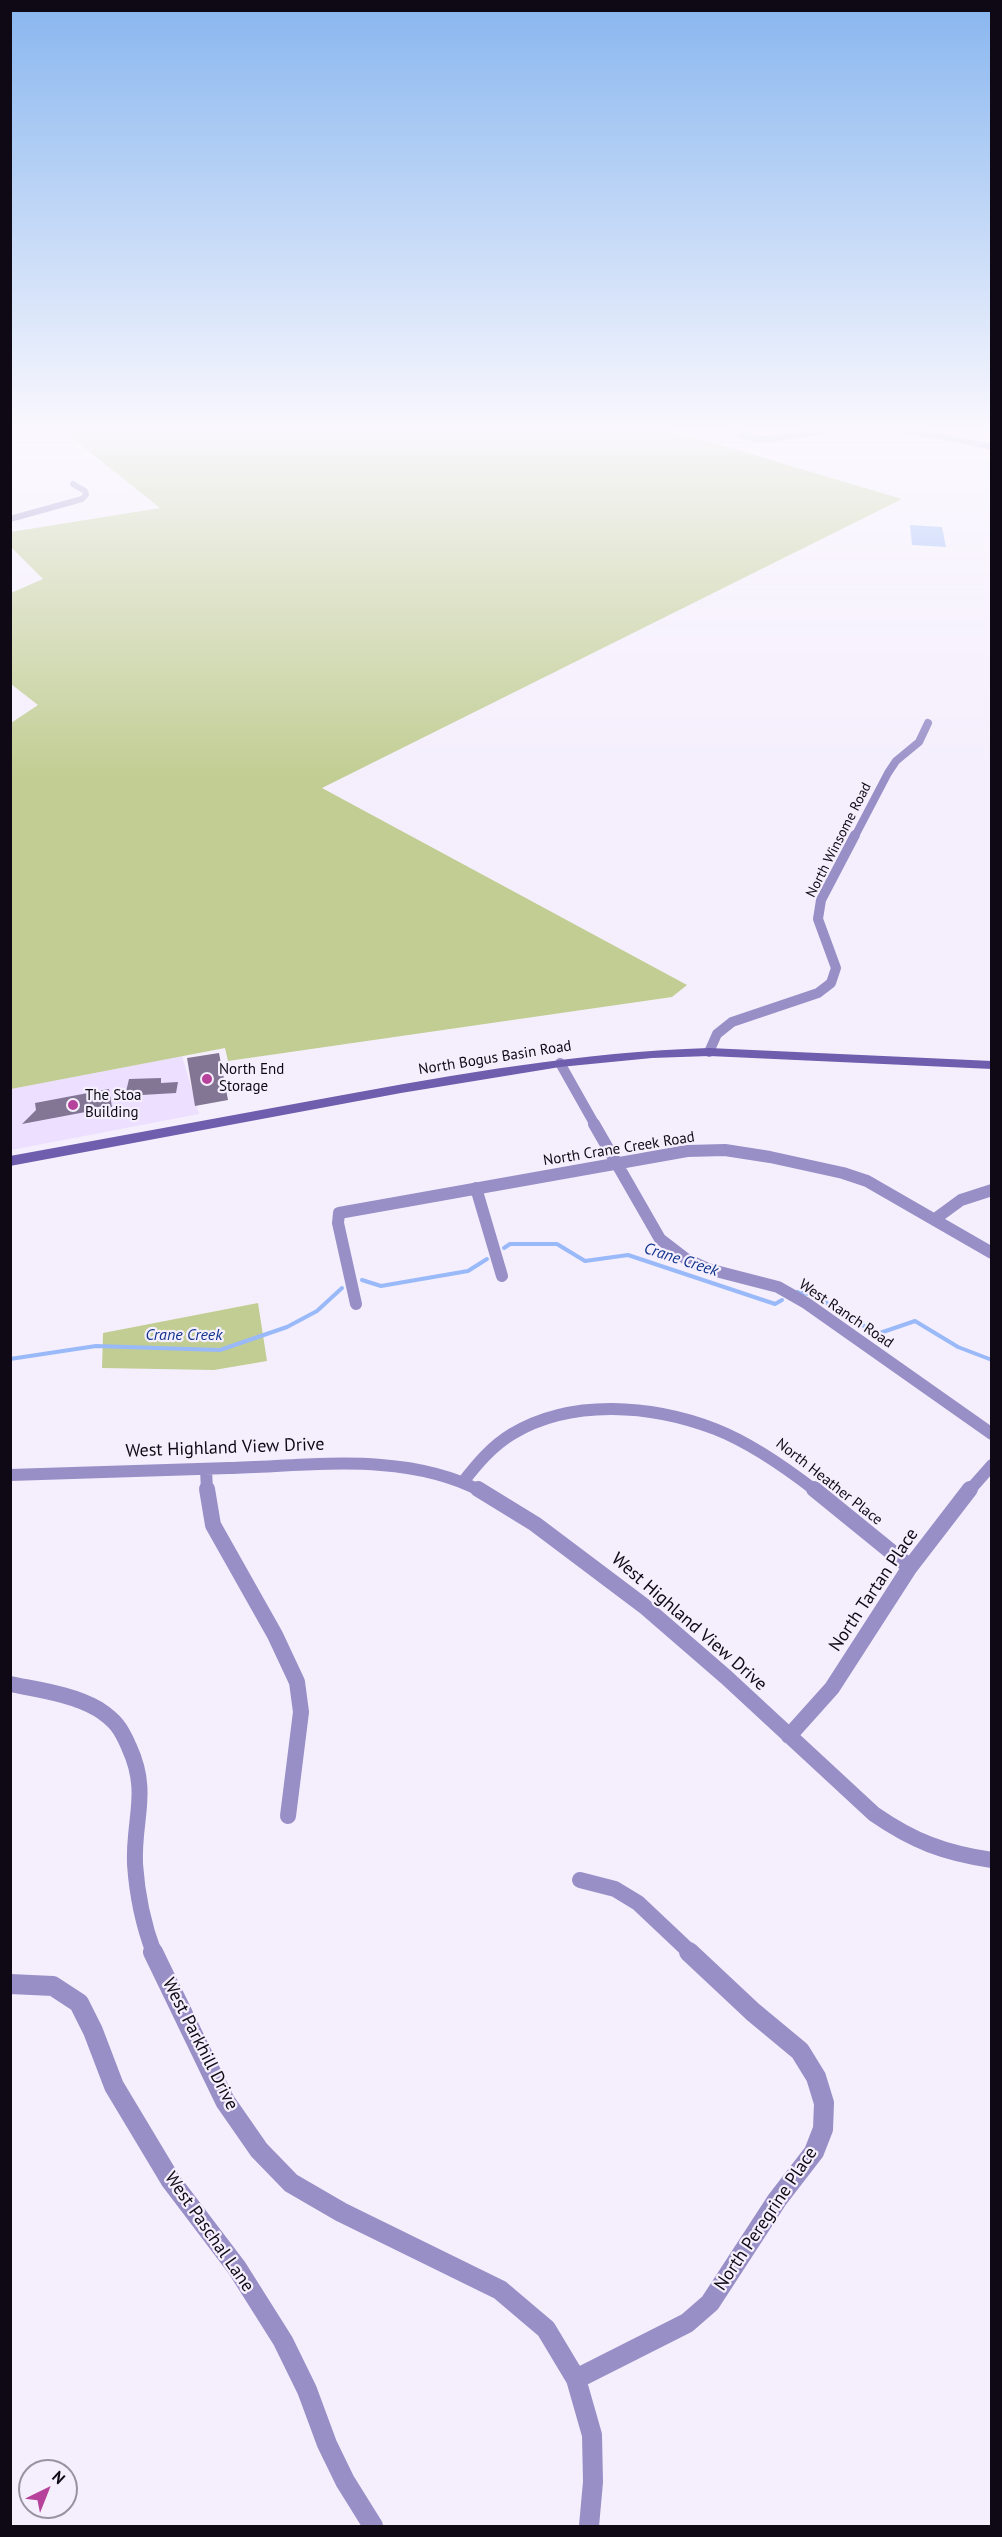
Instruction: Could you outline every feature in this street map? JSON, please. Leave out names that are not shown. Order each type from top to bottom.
[{"type":"street","name":"North Winsome Road","points":[[709,1052],[710,1044],[725,1025],[815,994],[831,985],[837,976],[818,919],[821,900],[888,773],[896,761],[919,742],[928,723]]},
{"type":"street","name":"North Bogus Basin Road","points":[[10,1161],[401,1089],[560,1063],[652,1054],[709,1052],[992,1065]]},
{"type":"street","name":"West Ranch Road","points":[[560,1063],[660,1239],[686,1259],[708,1269],[778,1287],[806,1302],[992,1434]]},
{"type":"street","name":"North Crane Creek Road","points":[[356,1304],[338,1223],[339,1213],[616,1163],[708,1150],[771,1157],[843,1173],[867,1181],[992,1253]]},
{"type":"street","points":[[476,1188],[502,1276]]},
{"type":"street","points":[[935,1219],[954,1202],[969,1195],[992,1190]]},
{"type":"street","name":"North Heather Place","points":[[463,1482],[491,1449],[516,1430],[546,1417],[598,1408],[650,1411],[700,1422],[742,1440],[780,1463],[910,1567]]},
{"type":"street","name":"West Highland View Drive","points":[[10,1475],[362,1464],[415,1469],[463,1482],[504,1503],[606,1574],[666,1624],[889,1828],[930,1849],[975,1859],[992,1860]]},
{"type":"street","name":"North Tartan Place","points":[[789,1736],[832,1688],[910,1567],[961,1499],[992,1465]]},
{"type":"street","points":[[206,1469],[207,1497],[213,1525],[264,1615],[297,1682],[301,1712],[288,1816]]},
{"type":"street","name":"West Parkhill Drive","points":[[10,1684],[73,1698],[97,1709],[120,1726],[134,1757],[141,1783],[135,1861],[139,1902],[153,1951],[225,2101],[259,2150],[291,2183],[500,2290],[546,2328],[576,2379],[592,2435],[593,2482],[589,2526]]},
{"type":"street","name":"North Peregrine Place","points":[[576,2379],[687,2323],[710,2303],[777,2200],[814,2152],[823,2129],[824,2103],[816,2078],[800,2051],[753,2012],[638,1904],[615,1889],[580,1880]]},
{"type":"street","name":"West Paschal Lane","points":[[10,1984],[53,1986],[78,2003],[93,2031],[114,2086],[171,2181],[232,2260],[283,2342],[307,2390],[327,2444],[345,2481],[373,2526]]},
{"type":"shaded area","points":[[182,1056],[199,1114],[11,1150],[11,1089]]},
{"type":"green space","points":[[11,544],[811,544],[322,788],[687,985],[672,997],[228,1061],[225,1048],[11,1089],[11,723],[38,705],[11,684],[11,593],[43,579]]},
{"type":"green space","points":[[258,1303],[267,1361],[214,1370],[102,1368],[103,1333]]},
{"type":"water","points":[[945,544],[946,547],[912,545]]},
{"type":"building","name":"North End Storage","points":[[219,1053],[228,1100],[195,1106],[187,1058]]},
{"type":"building","points":[[161,1078],[161,1083],[178,1082],[176,1093],[125,1096],[129,1079]]},
{"type":"building","name":"The Stoa Building","points":[[109,1089],[112,1107],[22,1124],[36,1110],[35,1103]]},
{"type":"waterway","name":"Crane Creek","points":[[504,1248],[510,1244],[557,1244],[585,1261],[628,1255],[775,1304],[782,1300]]},
{"type":"waterway","name":"Crane Creek","points":[[362,1280],[381,1286],[468,1271],[487,1259]]},
{"type":"waterway","name":"Crane Creek","points":[[10,1359],[96,1346],[220,1350],[287,1327],[317,1311],[342,1288]]},
{"type":"waterway","name":"Crane Creek","points":[[797,1292],[814,1295],[877,1334],[915,1321],[958,1347],[992,1360]]},
{"type":"place","name":"North End Storage","points":[[207,1079]]},
{"type":"place","name":"The Stoa Building","points":[[73,1105]]}]
